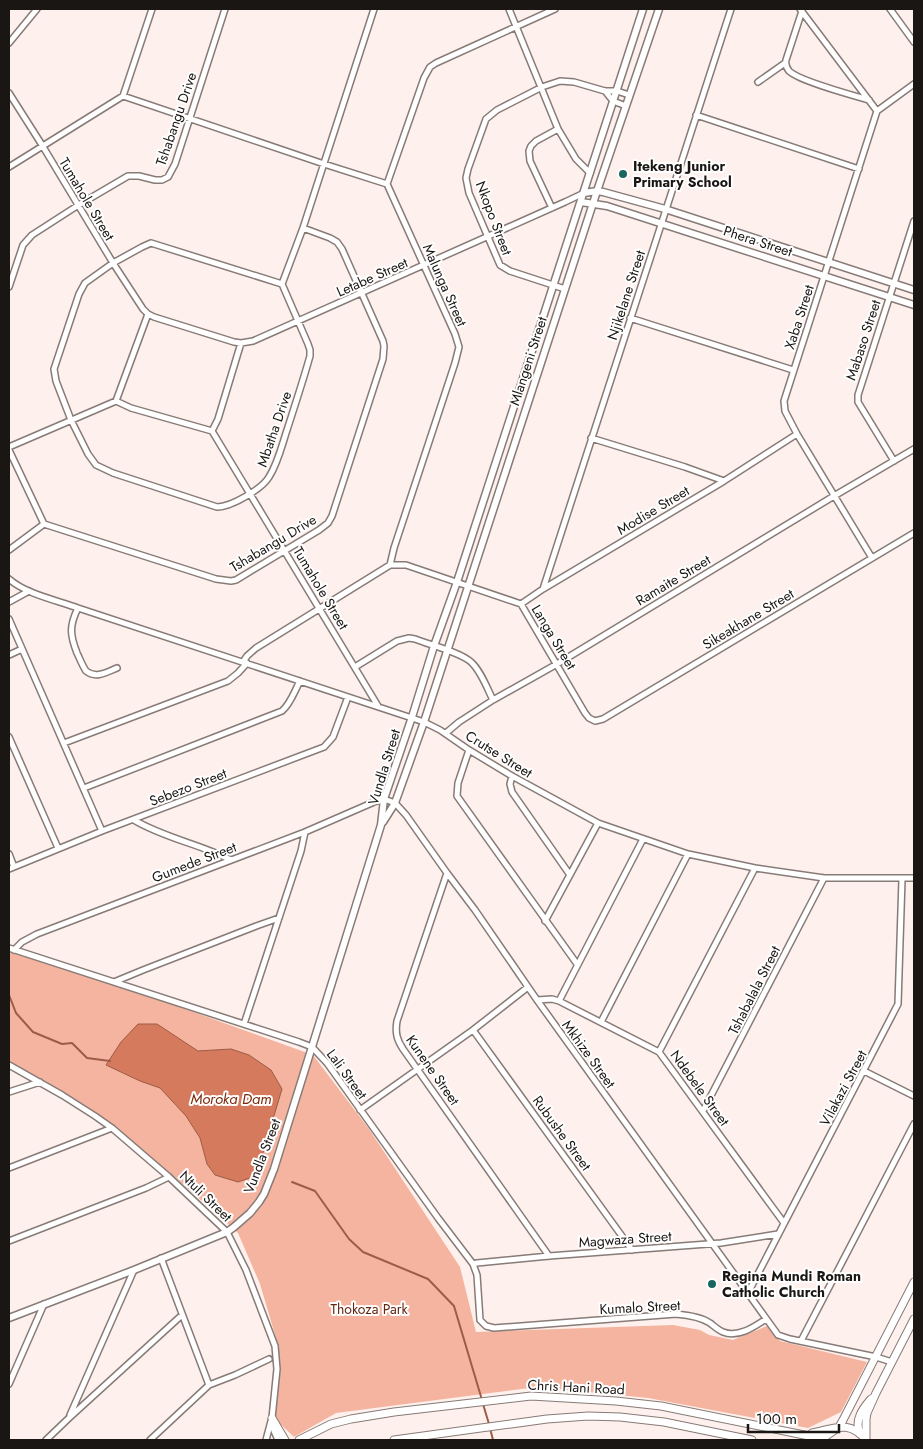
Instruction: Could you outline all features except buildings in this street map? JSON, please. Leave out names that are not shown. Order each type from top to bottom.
[{"type":"main road","points":[[823,1438],[839,1427],[914,1282]]},
{"type":"main road","points":[[866,1440],[866,1419],[876,1393],[914,1319]]},
{"type":"main road","points":[[860,1433],[858,1427],[862,1412],[876,1393]]},
{"type":"main road","name":"Chris Hani Road","points":[[299,1440],[331,1424],[351,1419],[530,1396],[661,1406],[795,1434],[823,1438]]},
{"type":"main road","name":"Chris Hani Road","points":[[394,1440],[571,1416],[620,1417],[664,1422],[752,1440]]},
{"type":"main road","points":[[272,1418],[285,1440]]},
{"type":"main road","points":[[795,1434],[812,1433],[839,1427],[851,1428],[860,1433],[866,1440]]},
{"type":"street","points":[[9,43],[36,9]]},
{"type":"street","points":[[9,167],[123,96],[152,9]]},
{"type":"street","name":"Tshabangu Drive","points":[[9,287],[21,251],[32,235],[128,176],[139,176],[159,181],[168,177],[173,169],[224,9]]},
{"type":"street","points":[[282,284],[303,228],[374,9]]},
{"type":"street","points":[[508,9],[558,129],[576,159],[590,173]]},
{"type":"street","points":[[123,96],[387,184],[424,78],[430,67],[555,9]]},
{"type":"street","name":"Mlangeni Street","points":[[412,717],[643,9]]},
{"type":"street","name":"Mlangeni Street","points":[[424,722],[596,190],[659,9]]},
{"type":"street","name":"Njikelane Street","points":[[543,589],[731,9]]},
{"type":"street","points":[[890,9],[914,42]]},
{"type":"street","points":[[758,82],[785,63],[801,10]]},
{"type":"street","points":[[801,10],[877,111],[914,84]]},
{"type":"street","points":[[785,63],[788,69],[801,78],[869,100]]},
{"type":"street","name":"Nkopo Street","points":[[565,289],[510,271],[500,265],[469,193],[466,178],[468,168],[484,125],[491,114],[542,87],[566,81],[629,95]]},
{"type":"street","points":[[605,91],[613,101],[626,106]]},
{"type":"street","name":"Tumahole Street","points":[[9,93],[139,306],[148,314]]},
{"type":"street","name":"Xaba Street","points":[[872,558],[797,434],[784,406],[793,370],[877,111]]},
{"type":"street","points":[[696,115],[859,169]]},
{"type":"street","points":[[552,208],[530,161],[529,151],[536,141],[558,129]]},
{"type":"street","name":"Malunga Street","points":[[387,184],[456,334],[459,347],[394,548],[390,566]]},
{"type":"street","points":[[584,193],[596,190]]},
{"type":"street","name":"Phera Street","points":[[596,190],[665,209],[914,290]]},
{"type":"street","name":"Letabe Street","points":[[241,343],[254,341],[584,193]]},
{"type":"street","name":"Letabe Street","points":[[565,202],[581,202]]},
{"type":"street","name":"Phera Street","points":[[581,202],[607,206],[914,305]]},
{"type":"street","name":"Mabaso Street","points":[[894,461],[858,398],[859,388],[914,221]]},
{"type":"street","name":"Tshabangu Drive","points":[[44,524],[224,581],[231,581],[236,580],[285,551],[328,523],[332,516],[383,359],[384,346],[346,257],[337,242],[303,228]]},
{"type":"street","name":"Mbatha Drive","points":[[148,244],[156,244],[282,284],[299,321],[310,350],[308,364],[274,468],[264,483],[224,507],[217,507],[113,473],[96,465],[91,460],[71,420],[54,375],[56,361],[82,288],[89,279],[113,263],[148,244]]},
{"type":"street","points":[[9,550],[44,524],[9,448],[116,401],[131,408],[212,432],[218,419],[241,343],[148,314],[122,380],[116,401]]},
{"type":"street","points":[[630,318],[793,370]]},
{"type":"street","name":"Tumahole Street","points":[[212,432],[378,706]]},
{"type":"street","name":"Modise Street","points":[[521,604],[724,481],[797,434]]},
{"type":"street","points":[[591,438],[724,481]]},
{"type":"street","name":"Ramaite Street","points":[[446,733],[459,722],[494,700],[914,450]]},
{"type":"street","name":"Sikeakhane Street","points":[[592,720],[598,721],[603,719],[914,533]]},
{"type":"street","name":"Langa Street","points":[[390,566],[406,565],[521,604],[585,713],[592,720]]},
{"type":"street","points":[[64,743],[233,678],[245,662],[247,656],[256,648],[390,566]]},
{"type":"street","name":"Crutse Street","points":[[9,579],[20,587],[78,608],[412,717],[446,733],[469,750],[512,776],[598,824],[688,854],[755,868],[824,878],[914,878]]},
{"type":"street","points":[[9,602],[30,591]]},
{"type":"street","points":[[78,608],[72,623],[71,635],[86,671],[97,675],[117,668]]},
{"type":"street","points":[[9,619],[102,831]]},
{"type":"street","points":[[355,667],[403,639],[415,640],[447,650],[472,662],[494,700]]},
{"type":"street","points":[[9,655],[22,649]]},
{"type":"street","points":[[84,788],[282,711],[288,706],[300,681]]},
{"type":"street","name":"Sebezo Street","points":[[12,868],[58,848],[324,747],[333,737],[348,697]]},
{"type":"street","name":"Vundla Street","points":[[9,1318],[227,1232],[250,1213],[264,1194],[312,1048],[381,825],[384,799],[412,717]]},
{"type":"street","name":"Vundla Street","points":[[381,825],[395,802],[424,722]]},
{"type":"street","points":[[9,737],[58,848]]},
{"type":"street","points":[[469,750],[458,783],[457,796],[577,964]]},
{"type":"street","points":[[512,776],[510,784],[512,792],[570,875]]},
{"type":"street","points":[[384,799],[395,802]]},
{"type":"street","name":"Gumede Street","points":[[11,949],[37,934],[304,832],[384,799]]},
{"type":"street","name":"Mkhize Street","points":[[395,802],[475,910],[537,1000],[766,1319]]},
{"type":"street","points":[[134,820],[231,860]]},
{"type":"street","points":[[545,921],[598,824]]},
{"type":"street","points":[[244,1024],[301,851],[304,832]]},
{"type":"street","points":[[558,1001],[643,839]]},
{"type":"street","points":[[9,854],[12,868]]},
{"type":"street","points":[[601,1022],[688,854]]},
{"type":"street","points":[[659,1052],[755,868]]},
{"type":"street","name":"Kunene Street","points":[[446,873],[396,1029],[398,1042],[549,1256]]},
{"type":"street","name":"Tshabalala Street","points":[[703,1111],[824,878]]},
{"type":"street","name":"Vilakazi Street","points":[[748,1293],[896,1010],[899,999],[902,878]]},
{"type":"street","points":[[114,983],[259,924],[279,918]]},
{"type":"street","name":"Lali Street","points":[[11,949],[299,1042],[312,1048],[326,1063],[473,1264],[477,1274],[480,1320],[489,1328]]},
{"type":"street","points":[[360,1110],[473,1030],[528,987]]},
{"type":"street","name":"Ndebele Street","points":[[537,1000],[558,1001],[659,1052],[784,1223]]},
{"type":"street","name":"Rubushe Street","points":[[473,1030],[632,1250]]},
{"type":"street","name":"Ntuli Street","points":[[9,1065],[80,1106],[112,1128],[170,1177],[227,1232],[246,1270],[275,1346],[277,1369],[272,1418],[266,1440]]},
{"type":"street","points":[[864,1071],[914,1096]]},
{"type":"street","points":[[9,1092],[40,1082]]},
{"type":"street","points":[[801,1341],[914,1124]]},
{"type":"street","points":[[9,1168],[112,1128]]},
{"type":"street","points":[[9,1241],[170,1177]]},
{"type":"street","name":"Magwaza Street","points":[[473,1264],[712,1243],[778,1234]]},
{"type":"street","points":[[161,1258],[209,1386]]},
{"type":"street","points":[[68,1418],[134,1270]]},
{"type":"street","points":[[9,1384],[44,1304]]},
{"type":"street","name":"Kumalo Street","points":[[489,1328],[676,1314],[698,1318],[708,1322],[720,1331],[732,1333],[750,1329],[766,1319]]},
{"type":"street","points":[[46,1440],[182,1315]]},
{"type":"street","points":[[766,1319],[778,1335],[786,1338],[876,1356],[892,1362]]},
{"type":"street","points":[[150,1440],[209,1386],[269,1359]]},
{"type":"street","name":"Ntuli Street","points":[[272,1418],[278,1440]]},
{"type":"green space","name":"Thokoza Park","points":[[9,949],[113,983],[313,1055],[369,1129],[460,1267],[476,1332],[673,1325],[700,1330],[709,1335],[733,1340],[767,1326],[780,1341],[867,1362],[841,1412],[808,1428],[648,1398],[537,1387],[336,1413],[294,1437],[272,1416],[278,1368],[276,1338],[260,1284],[238,1233],[176,1178],[106,1125],[58,1094],[9,1069]]},
{"type":"water","name":"Moroka Dam","points":[[138,1024],[157,1024],[198,1051],[231,1049],[249,1055],[271,1070],[282,1089],[256,1176],[238,1182],[215,1175],[207,1164],[200,1138],[186,1116],[160,1088],[106,1065],[121,1042]]},
{"type":"waterway","points":[[9,995],[16,1013],[33,1032],[62,1044],[72,1043],[87,1058],[110,1061]]},
{"type":"waterway","points":[[292,1182],[315,1191],[349,1239],[363,1252],[428,1279],[454,1306],[482,1400]]},
{"type":"waterway","points":[[483,1404],[489,1424]]},
{"type":"waterway","points":[[490,1428],[493,1440]]},
{"type":"place","name":"Itekeng Junior Primary School","points":[[623,174]]},
{"type":"place","name":"Regina Mundi Roman Catholic Church","points":[[712,1284]]}]
